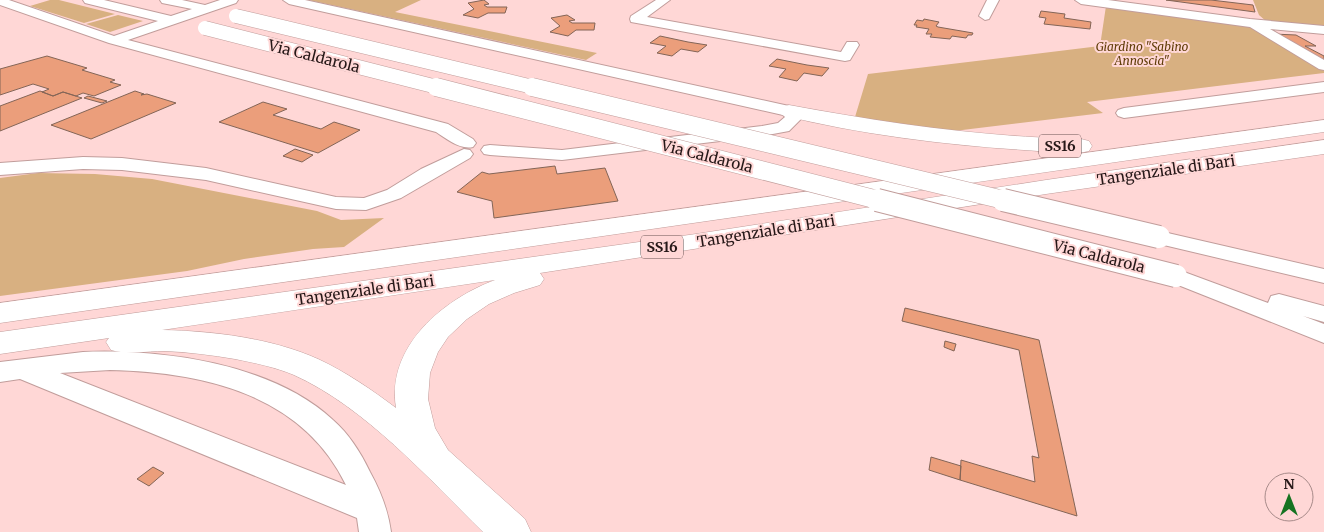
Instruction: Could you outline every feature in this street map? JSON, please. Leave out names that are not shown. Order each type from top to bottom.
[{"type":"highway","name":"SS16","points":[[789,111],[946,137],[1042,146],[1175,146]]},
{"type":"highway","name":"Tangenziale di Bari","points":[[0,313],[1324,126]]},
{"type":"highway","name":"Tangenziale di Bari","points":[[0,342],[696,242],[1046,187],[1324,147]]},
{"type":"highway","name":"SS16","points":[[1216,163],[1324,157]]},
{"type":"highway","points":[[437,465],[417,428],[411,392],[414,366],[423,346],[440,326],[468,304],[506,285],[550,275],[668,256],[696,242]]},
{"type":"highway","points":[[7,365],[158,339],[228,347],[269,355],[307,368],[379,413],[511,532]]},
{"type":"street","name":"Via Caldarola","points":[[89,0],[1324,314]]},
{"type":"street","name":"Via Caldarola","points":[[166,0],[206,9],[234,8],[1324,276]]},
{"type":"street","points":[[0,1],[114,40],[442,128],[466,148],[478,155],[490,150],[562,155],[762,131],[783,127],[794,118],[789,111],[758,103],[289,0]]},
{"type":"street","points":[[664,0],[636,19],[844,57],[852,45]]},
{"type":"street","points":[[985,16],[993,0]]},
{"type":"street","points":[[1081,0],[1102,1],[1250,23],[1324,30]]},
{"type":"street","points":[[114,40],[206,9]]},
{"type":"street","points":[[1250,23],[1324,66]]},
{"type":"street","points":[[1124,113],[1324,87]]},
{"type":"street","points":[[758,103],[774,112],[775,116],[762,131]]},
{"type":"street","points":[[0,169],[83,162],[122,164],[206,174],[336,203],[366,204],[394,194],[466,148]]},
{"type":"street","points":[[1176,276],[1324,334]]},
{"type":"street","points":[[7,365],[109,361],[166,364],[226,377],[262,390],[292,405],[316,421],[338,446],[351,467],[373,521]]},
{"type":"street","points":[[7,365],[373,521]]},
{"type":"green space","points":[[50,0],[59,0],[115,14],[84,23],[30,6]]},
{"type":"green space","points":[[308,0],[421,0],[395,12],[597,53],[586,60]]},
{"type":"green space","points":[[1253,0],[1324,0],[1324,28],[1267,22],[1259,15]]},
{"type":"green space","name":"Giardino \"Sabino Annoscia\"","points":[[1106,6],[1253,27],[1324,69],[1324,73],[1087,102],[1103,113],[954,131],[855,117],[868,74],[1100,46]]},
{"type":"green space","points":[[118,15],[143,21],[110,32],[86,24]]},
{"type":"green space","points":[[38,173],[95,174],[152,179],[317,211],[341,220],[384,218],[344,247],[313,249],[244,259],[187,271],[0,296],[0,178]]},
{"type":"building","points":[[484,0],[489,4],[484,5],[487,7],[507,7],[505,13],[488,13],[478,18],[463,15],[474,9],[468,3]]},
{"type":"building","points":[[1166,0],[1211,0],[1253,5],[1255,12]]},
{"type":"building","points":[[1041,11],[1065,14],[1064,18],[1091,22],[1090,29],[1044,24],[1046,18],[1039,17]]},
{"type":"building","points":[[567,15],[575,20],[569,21],[572,23],[595,23],[594,30],[576,30],[568,36],[550,32],[560,26],[551,18]]},
{"type":"building","points":[[924,19],[939,22],[936,26],[938,27],[973,33],[966,38],[952,36],[950,39],[930,37],[932,34],[926,34],[929,29],[914,25],[917,20],[923,21]]},
{"type":"building","points":[[1273,34],[1296,35],[1316,46],[1305,46],[1324,56],[1324,63]]},
{"type":"building","points":[[660,36],[707,45],[698,52],[681,49],[672,56],[657,53],[666,46],[650,43]]},
{"type":"building","points":[[47,56],[87,68],[82,70],[115,80],[110,82],[121,85],[94,96],[83,93],[76,96],[63,92],[53,96],[42,92],[49,89],[33,84],[0,95],[0,69]]},
{"type":"building","points":[[777,59],[829,68],[822,76],[804,73],[797,81],[779,77],[786,69],[769,66]]},
{"type":"building","points":[[40,91],[53,96],[63,92],[82,98],[0,131],[0,106]]},
{"type":"building","points":[[135,91],[144,94],[141,95],[147,94],[176,103],[91,139],[51,125]]},
{"type":"building","points":[[88,96],[107,101],[102,103],[84,98]]},
{"type":"building","points":[[263,102],[287,109],[273,115],[321,129],[334,122],[360,130],[318,153],[219,122]]},
{"type":"building","points":[[295,149],[313,155],[302,162],[283,156]]},
{"type":"building","points":[[555,166],[557,174],[605,168],[618,201],[494,218],[492,201],[457,192],[482,172],[489,174]]},
{"type":"building","points":[[905,308],[1039,340],[1077,516],[960,480],[961,460],[1035,482],[1032,456],[1039,458],[1019,350],[902,321]]},
{"type":"building","points":[[945,341],[956,344],[954,351],[944,347]]},
{"type":"building","points":[[931,457],[961,466],[960,480],[929,470]]},
{"type":"building","points":[[153,467],[164,473],[149,486],[137,479]]}]
